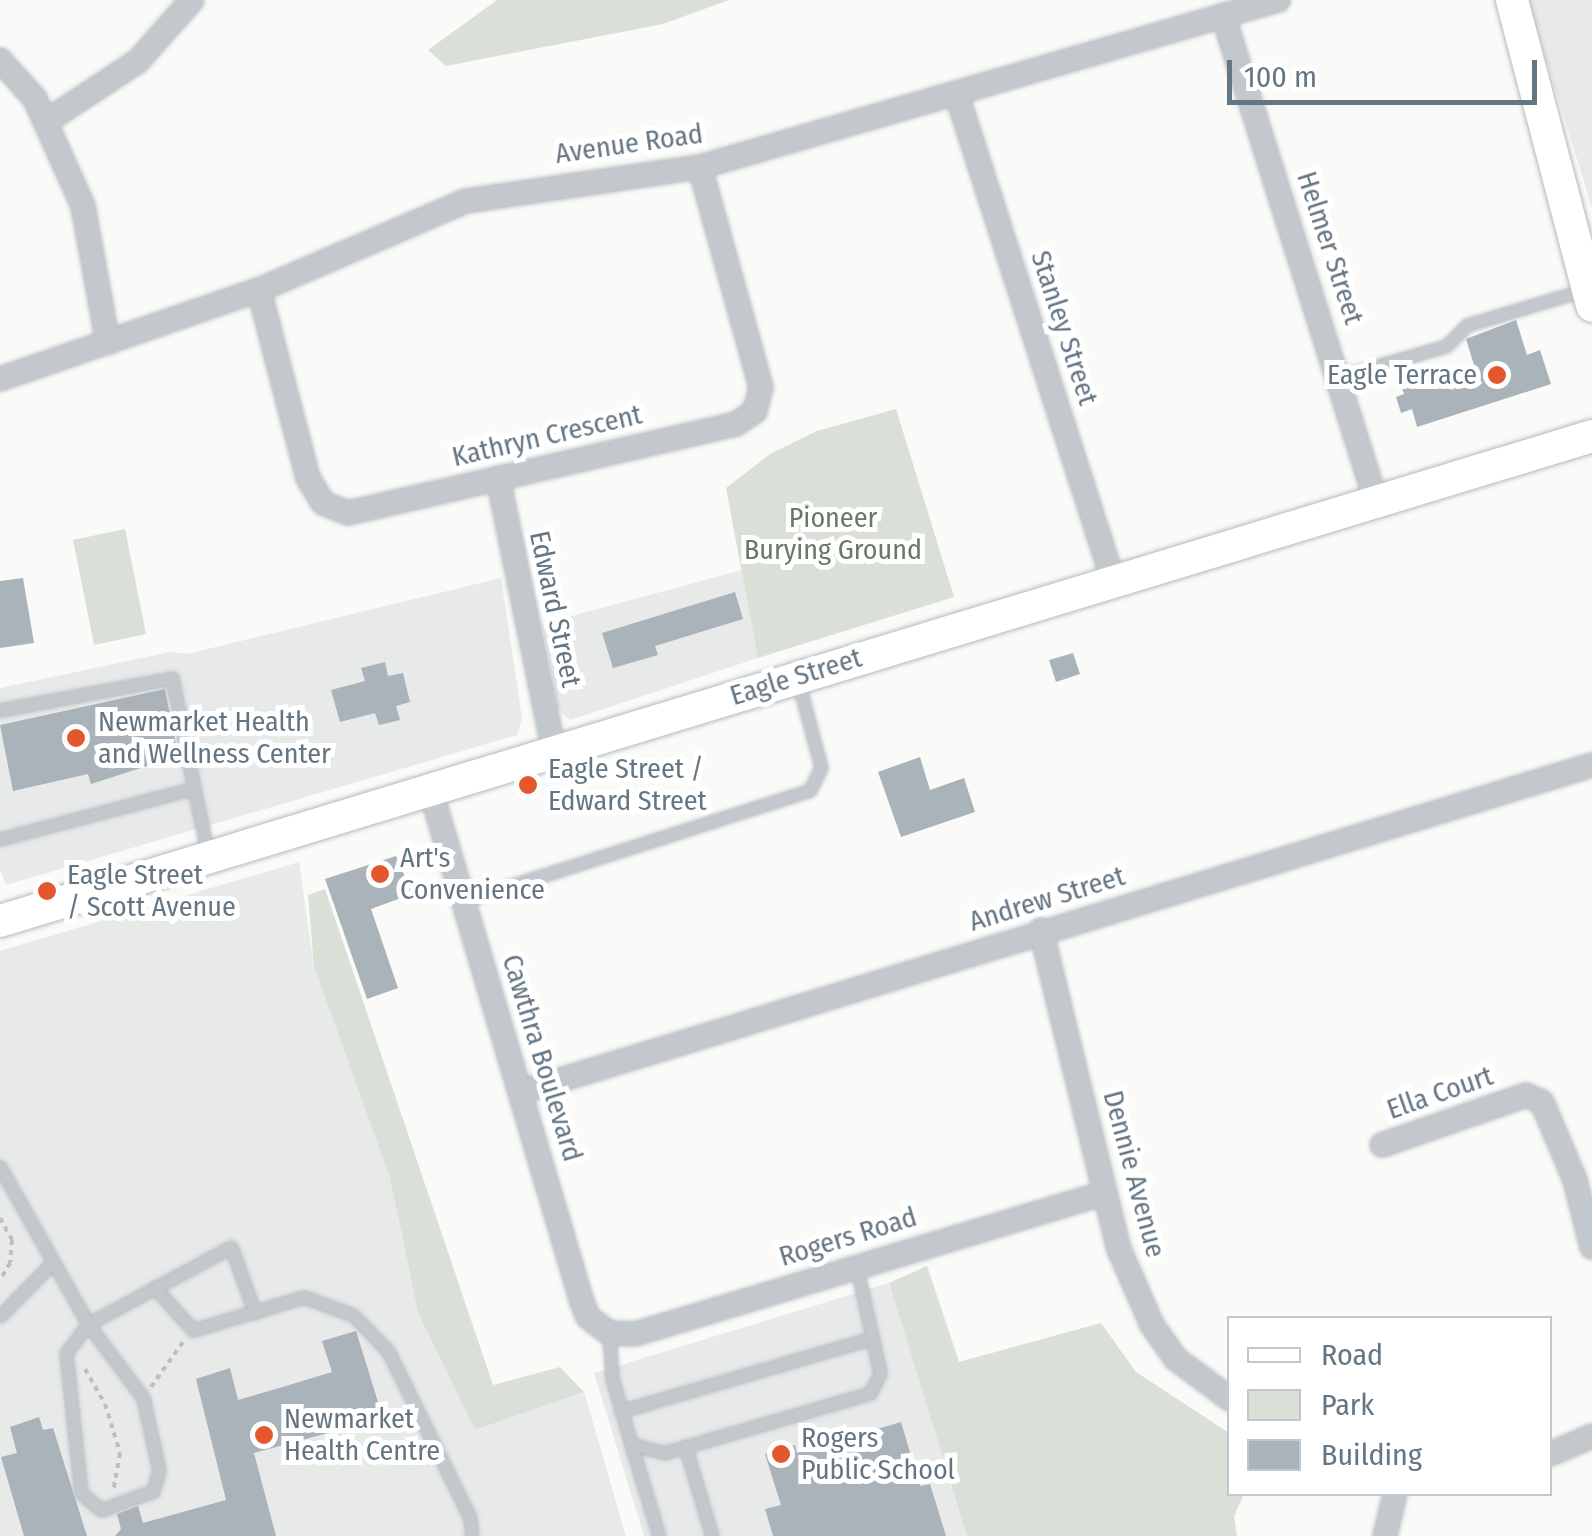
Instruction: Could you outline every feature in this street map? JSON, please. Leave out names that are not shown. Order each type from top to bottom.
[{"type":"main road","points":[[1512,0],[1590,297]]},
{"type":"main road","name":"Eagle Street","points":[[0,921],[1592,436]]},
{"type":"street","points":[[47,121],[138,60],[192,0]]},
{"type":"street","name":"Avenue Road","points":[[0,379],[258,290],[466,201],[700,168],[1278,0]]},
{"type":"street","name":"Helmer Street","points":[[1223,15],[1376,501]]},
{"type":"street","points":[[0,60],[47,121],[87,222],[108,344]]},
{"type":"street","name":"Stanley Street","points":[[957,94],[1112,580]]},
{"type":"street","name":"Kathryn Crescent","points":[[258,290],[308,478],[323,503],[348,513],[736,424],[755,411],[761,387],[753,346],[700,168]]},
{"type":"street","name":"Edward Street","points":[[498,478],[554,752]]},
{"type":"street","name":"Andrew Street","points":[[521,1092],[1041,930],[1592,766]]},
{"type":"street","name":"Cawthra Boulevard","points":[[430,788],[582,1302],[588,1317],[609,1334]]},
{"type":"street","name":"Dennie Avenue","points":[[1041,930],[1119,1250],[1152,1325],[1176,1359],[1227,1397]]},
{"type":"street","name":"Ella Court","points":[[1382,1145],[1526,1095],[1542,1102],[1575,1180],[1592,1247]]},
{"type":"street","name":"Rogers Road","points":[[609,1334],[635,1334],[1104,1193]]},
{"type":"street","points":[[1552,1453],[1592,1436]]},
{"type":"street","points":[[1384,1536],[1394,1496]]},
{"type":"lane","points":[[1339,377],[1446,346],[1472,323],[1590,297]]},
{"type":"lane","points":[[463,900],[810,790],[821,767],[796,677]]},
{"type":"lane","points":[[0,710],[172,678],[208,855]]},
{"type":"lane","points":[[0,839],[194,788]]},
{"type":"lane","points":[[0,1167],[88,1324],[143,1398],[159,1470],[152,1491],[102,1510],[81,1493],[66,1353],[88,1324],[231,1247],[255,1313]]},
{"type":"lane","points":[[0,1316],[51,1264]]},
{"type":"lane","points":[[631,1444],[664,1453],[870,1392],[880,1373],[856,1265]]},
{"type":"lane","points":[[154,1287],[193,1330],[304,1297],[352,1316],[388,1351],[470,1518],[472,1536]]},
{"type":"lane","points":[[609,1334],[622,1410],[659,1536]]},
{"type":"lane","points":[[622,1410],[872,1338]]},
{"type":"lane","points":[[685,1446],[712,1536]]},
{"type":"path","points":[[0,1218],[12,1240],[10,1263],[0,1280]]},
{"type":"path","points":[[143,1398],[193,1330]]},
{"type":"path","points":[[71,1346],[106,1404],[120,1454],[114,1505]]},
{"type":"shaded area","points":[[1528,0],[1592,0],[1592,208]]},
{"type":"shaded area","points":[[742,570],[758,658],[570,720],[558,709],[542,624]]},
{"type":"shaded area","points":[[501,578],[522,718],[517,735],[6,885],[0,869],[0,688],[170,652],[187,654]]},
{"type":"shaded area","name":"Newmarket Health Centre","points":[[299,862],[314,967],[390,1178],[418,1313],[475,1430],[584,1392],[626,1536],[0,1536],[0,951]]},
{"type":"shaded area","name":"Rogers Public School","points":[[889,1283],[967,1536],[644,1536],[594,1373]]},
{"type":"green space","points":[[497,0],[729,0],[663,24],[446,66],[428,50]]},
{"type":"green space","name":"Pioneer Burying Ground","points":[[896,409],[954,597],[758,658],[726,488],[770,454],[817,431]]},
{"type":"green space","points":[[125,529],[146,634],[94,645],[73,540]]},
{"type":"green space","points":[[325,889],[493,1385],[560,1367],[584,1392],[475,1430],[418,1313],[390,1178],[314,967],[308,895]]},
{"type":"green space","points":[[927,1266],[959,1362],[1101,1323],[1136,1372],[1227,1432],[1227,1496],[1243,1496],[1234,1516],[1237,1536],[967,1536],[889,1283]]},
{"type":"building","name":"Eagle Terrace","points":[[1516,320],[1527,355],[1540,350],[1551,384],[1417,427],[1412,409],[1401,413],[1396,397],[1404,394],[1402,388],[1474,365],[1466,339]]},
{"type":"building","points":[[23,578],[34,643],[0,648],[0,581]]},
{"type":"building","points":[[735,592],[743,619],[655,646],[658,655],[613,668],[602,633]]},
{"type":"building","points":[[1073,653],[1080,674],[1056,682],[1049,660]]},
{"type":"building","points":[[385,662],[388,676],[403,673],[410,702],[396,706],[400,720],[379,725],[375,713],[340,722],[331,690],[365,681],[361,668]]},
{"type":"building","points":[[165,689],[178,756],[91,784],[88,774],[13,791],[0,725]]},
{"type":"building","points":[[920,757],[930,790],[964,778],[975,812],[901,837],[878,772]]},
{"type":"building","points":[[396,856],[412,894],[371,909],[398,988],[367,999],[325,879]]},
{"type":"building","name":"Newmarket Health Centre","points":[[356,1331],[383,1418],[254,1453],[276,1536],[115,1536],[121,1529],[117,1514],[138,1506],[143,1523],[226,1500],[196,1379],[230,1368],[238,1400],[276,1389],[332,1372],[322,1341]]},
{"type":"building","points":[[39,1417],[43,1430],[53,1428],[87,1536],[24,1536],[1,1457],[17,1453],[10,1427]]},
{"type":"building","points":[[901,1422],[920,1486],[930,1484],[946,1536],[773,1536],[765,1509],[781,1505],[765,1454],[795,1445],[797,1453]]},
{"type":"place","name":"Eagle Terrace","points":[[1497,375]]},
{"type":"place","name":"Newmarket Health and Wellness Center","points":[[76,738]]},
{"type":"place","name":"Eagle Street / Edward Street","points":[[528,785]]},
{"type":"place","name":"Art's Convenience","points":[[380,874]]},
{"type":"place","name":"Eagle Street / Scott Avenue","points":[[47,891]]},
{"type":"place","name":"Newmarket Health Centre","points":[[264,1435]]},
{"type":"place","name":"Rogers Public School","points":[[781,1454]]}]
